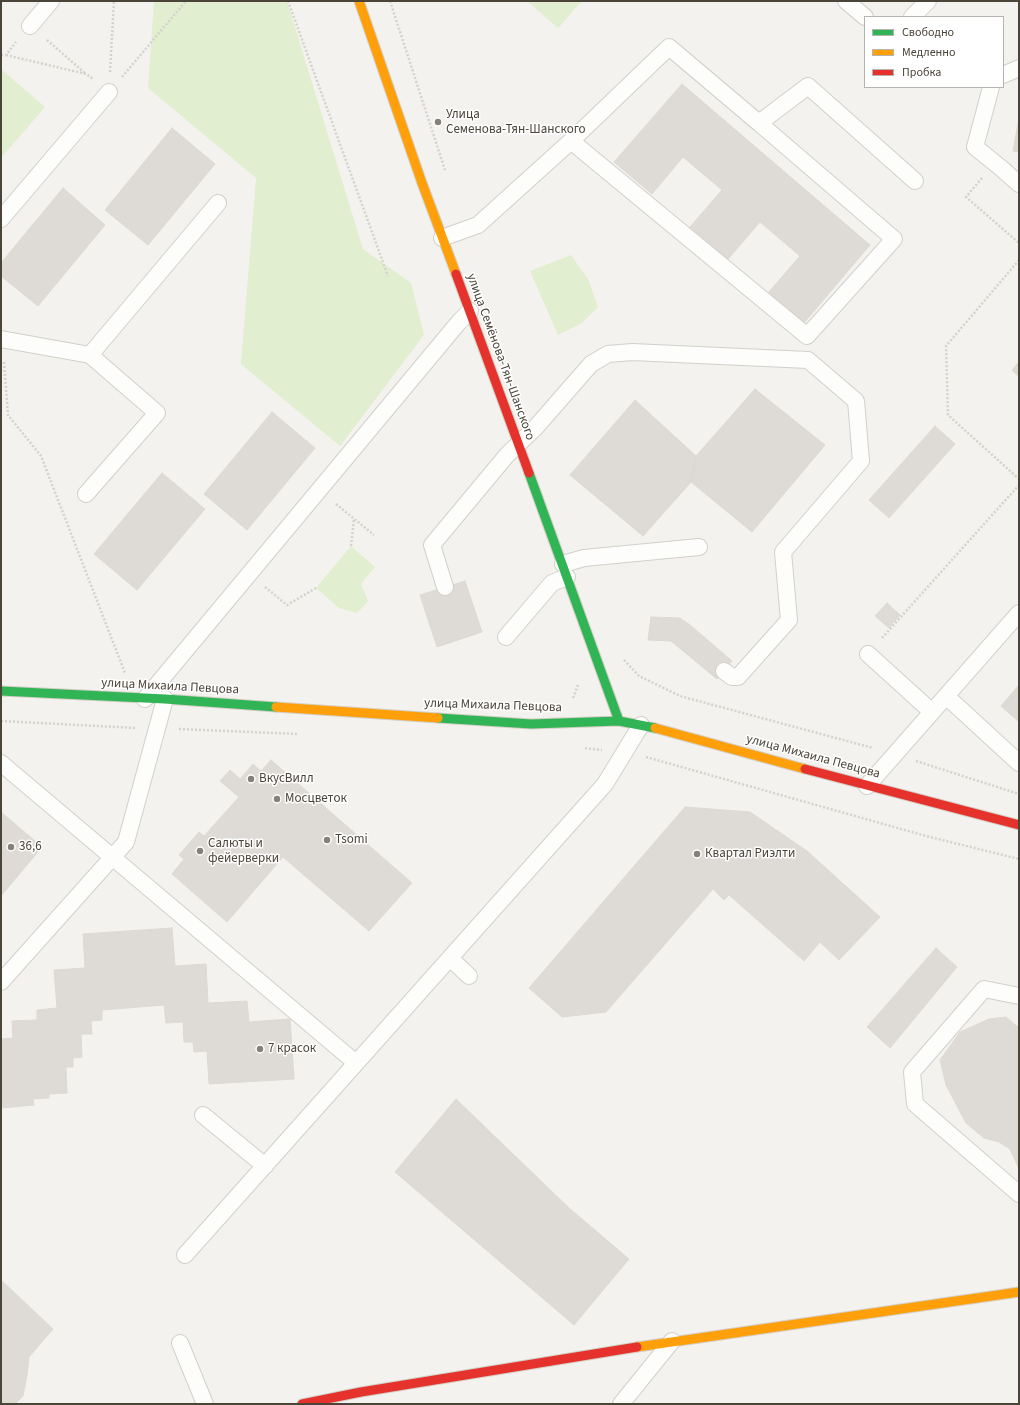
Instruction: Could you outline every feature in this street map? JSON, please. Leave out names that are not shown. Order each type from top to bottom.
[{"type":"street","name":"улица Семёнова-Тян-Шанского","points":[[359,1],[422,183],[519,444],[619,721]]},
{"type":"street","name":"улица Михаила Певцова","points":[[1,692],[165,699],[531,724],[619,721],[663,729],[867,786],[1019,825]]},
{"type":"street","points":[[302,1404],[361,1392],[672,1341],[1019,1292]]},
{"type":"lane","points":[[30,26],[51,1]]},
{"type":"lane","points":[[846,1],[864,16]]},
{"type":"lane","points":[[913,16],[928,1]]},
{"type":"lane","points":[[442,238],[478,225],[570,141],[669,47],[894,238],[807,336],[570,141]]},
{"type":"lane","points":[[759,123],[808,86],[915,181]]},
{"type":"lane","points":[[991,88],[975,147],[1019,184]]},
{"type":"lane","points":[[1,219],[109,92]]},
{"type":"lane","points":[[90,356],[218,203]]},
{"type":"lane","points":[[146,699],[459,322],[470,311]]},
{"type":"lane","points":[[1,339],[90,356],[157,413],[86,494]]},
{"type":"lane","points":[[445,587],[432,545],[507,455],[536,427],[591,364],[608,354],[632,352],[808,360],[856,401],[861,461],[783,552],[789,620],[738,677],[732,677],[724,671]]},
{"type":"lane","points":[[506,637],[552,583],[565,571],[584,558],[699,547]]},
{"type":"lane","points":[[867,786],[1019,612]]},
{"type":"lane","points":[[868,654],[932,712]]},
{"type":"lane","points":[[946,696],[1019,763]]},
{"type":"lane","points":[[1,982],[126,842],[165,699]]},
{"type":"lane","points":[[185,1256],[605,784],[641,725]]},
{"type":"lane","points":[[1,762],[356,1064]]},
{"type":"lane","points":[[450,958],[469,976]]},
{"type":"lane","points":[[1019,996],[984,989],[912,1072],[915,1104],[1019,1194]]},
{"type":"lane","points":[[203,1115],[265,1166]]},
{"type":"lane","points":[[621,1404],[672,1341]]},
{"type":"lane","points":[[180,1343],[205,1404]]},
{"type":"lane","points":[[347,1404],[361,1392]]},
{"type":"path","points":[[109,92],[114,1]]},
{"type":"path","points":[[109,92],[186,1]]},
{"type":"path","points":[[288,1],[388,276]]},
{"type":"path","points":[[30,26],[109,92]]},
{"type":"path","points":[[6,55],[86,74]]},
{"type":"path","points":[[995,163],[966,197],[1019,243]]},
{"type":"path","points":[[1019,260],[946,346],[948,415],[1019,479]]},
{"type":"path","points":[[1,339],[8,415],[41,456],[127,677]]},
{"type":"path","points":[[868,654],[1019,485]]},
{"type":"path","points":[[319,490],[374,535]]},
{"type":"path","points":[[351,546],[354,519]]},
{"type":"path","points":[[250,574],[287,605],[316,588]]},
{"type":"path","points":[[619,655],[639,676],[680,696],[895,754],[1019,794]]},
{"type":"path","points":[[572,699],[579,686],[577,679]]},
{"type":"path","points":[[1,721],[299,734]]},
{"type":"path","points":[[581,748],[625,751],[926,836],[1019,859]]},
{"type":"green space","points":[[154,1],[287,1],[363,249],[411,283],[424,335],[340,446],[241,364],[256,178],[148,88]]},
{"type":"green space","points":[[527,1],[582,1],[558,28]]},
{"type":"green space","points":[[1,69],[45,107],[1,158]]},
{"type":"green space","points":[[571,255],[588,279],[598,307],[582,323],[558,335],[530,271]]},
{"type":"green space","points":[[351,546],[375,567],[361,584],[368,601],[357,613],[339,608],[316,588]]},
{"type":"building","points":[[682,84],[870,245],[803,324],[768,293],[800,256],[760,222],[728,259],[690,227],[722,190],[683,157],[652,194],[614,162]]},
{"type":"building","points":[[1019,118],[1019,152],[1013,151]]},
{"type":"building","points":[[172,128],[215,164],[148,245],[105,210]]},
{"type":"building","points":[[63,188],[105,225],[38,306],[1,276],[1,263]]},
{"type":"building","points":[[1019,362],[1019,377],[1012,370]]},
{"type":"building","points":[[755,389],[825,445],[752,532],[691,482],[696,456]]},
{"type":"building","points":[[635,400],[696,456],[691,482],[643,536],[570,475]]},
{"type":"building","points":[[272,412],[315,448],[247,530],[204,494]]},
{"type":"building","points":[[935,426],[955,444],[889,518],[869,500]]},
{"type":"building","points":[[162,473],[205,509],[137,590],[94,554]]},
{"type":"building","points":[[465,581],[482,632],[437,647],[420,595]]},
{"type":"building","points":[[887,603],[900,615],[889,628],[875,616]]},
{"type":"building","points":[[651,617],[680,618],[732,661],[717,679],[671,641],[648,640]]},
{"type":"building","points":[[1019,685],[1019,722],[1001,706]]},
{"type":"building","points":[[271,760],[412,883],[369,931],[283,857],[227,922],[172,874],[184,859],[179,855],[199,832],[204,836],[239,797],[220,781],[230,770],[240,779],[253,764],[261,771]]},
{"type":"building","points":[[685,807],[750,812],[807,851],[880,917],[839,960],[820,942],[804,961],[729,895],[724,900],[713,889],[606,1012],[562,1017],[529,988]]},
{"type":"building","points":[[1,812],[42,847],[1,896]]},
{"type":"building","points":[[172,928],[175,966],[206,964],[208,1003],[247,1001],[249,1022],[290,1019],[294,1079],[209,1084],[207,1051],[194,1052],[193,1042],[184,1042],[183,1022],[166,1023],[164,1005],[102,1010],[102,1020],[91,1021],[92,1034],[81,1034],[82,1057],[73,1058],[73,1067],[66,1067],[67,1093],[49,1094],[49,1098],[33,1099],[34,1105],[1,1108],[1,1039],[13,1038],[12,1021],[37,1020],[37,1010],[57,1008],[54,970],[85,968],[83,934]]},
{"type":"building","points":[[936,948],[957,967],[890,1048],[867,1027]]},
{"type":"building","points":[[1006,1017],[1019,1028],[1019,1169],[1010,1149],[999,1142],[984,1138],[966,1123],[946,1085],[940,1060],[960,1032],[989,1019]]},
{"type":"building","points":[[456,1099],[569,1208],[629,1259],[574,1325],[395,1172]]},
{"type":"building","points":[[1,1280],[53,1329],[29,1357],[23,1396],[15,1404],[1,1404]]},
{"type":"traffic: fast","points":[[529,473],[619,721]]},
{"type":"traffic: fast","points":[[1,691],[165,699],[276,707]]},
{"type":"traffic: fast","points":[[438,718],[531,724],[619,721],[655,728]]},
{"type":"traffic: slow","points":[[359,1],[422,183],[456,274]]},
{"type":"traffic: slow","points":[[276,707],[438,718]]},
{"type":"traffic: slow","points":[[655,728],[805,769]]},
{"type":"traffic: slow","points":[[637,1347],[1019,1292]]},
{"type":"traffic: jam","points":[[456,274],[529,473]]},
{"type":"traffic: jam","points":[[805,769],[1019,825]]},
{"type":"traffic: jam","points":[[302,1404],[361,1392],[637,1347]]},
{"type":"place","name":"Улица Семенова-Тян-Шанского","points":[[438,122]]},
{"type":"place","name":"ВкусВилл","points":[[251,779]]},
{"type":"place","name":"Мосцветок","points":[[277,799]]},
{"type":"place","name":"Tsomi","points":[[327,840]]},
{"type":"place","name":"36,6","points":[[11,847]]},
{"type":"place","name":"Салюты и фейерверки","points":[[200,851]]},
{"type":"place","name":"Квартал Риэлти","points":[[697,854]]},
{"type":"place","name":"7 красок","points":[[260,1049]]}]
